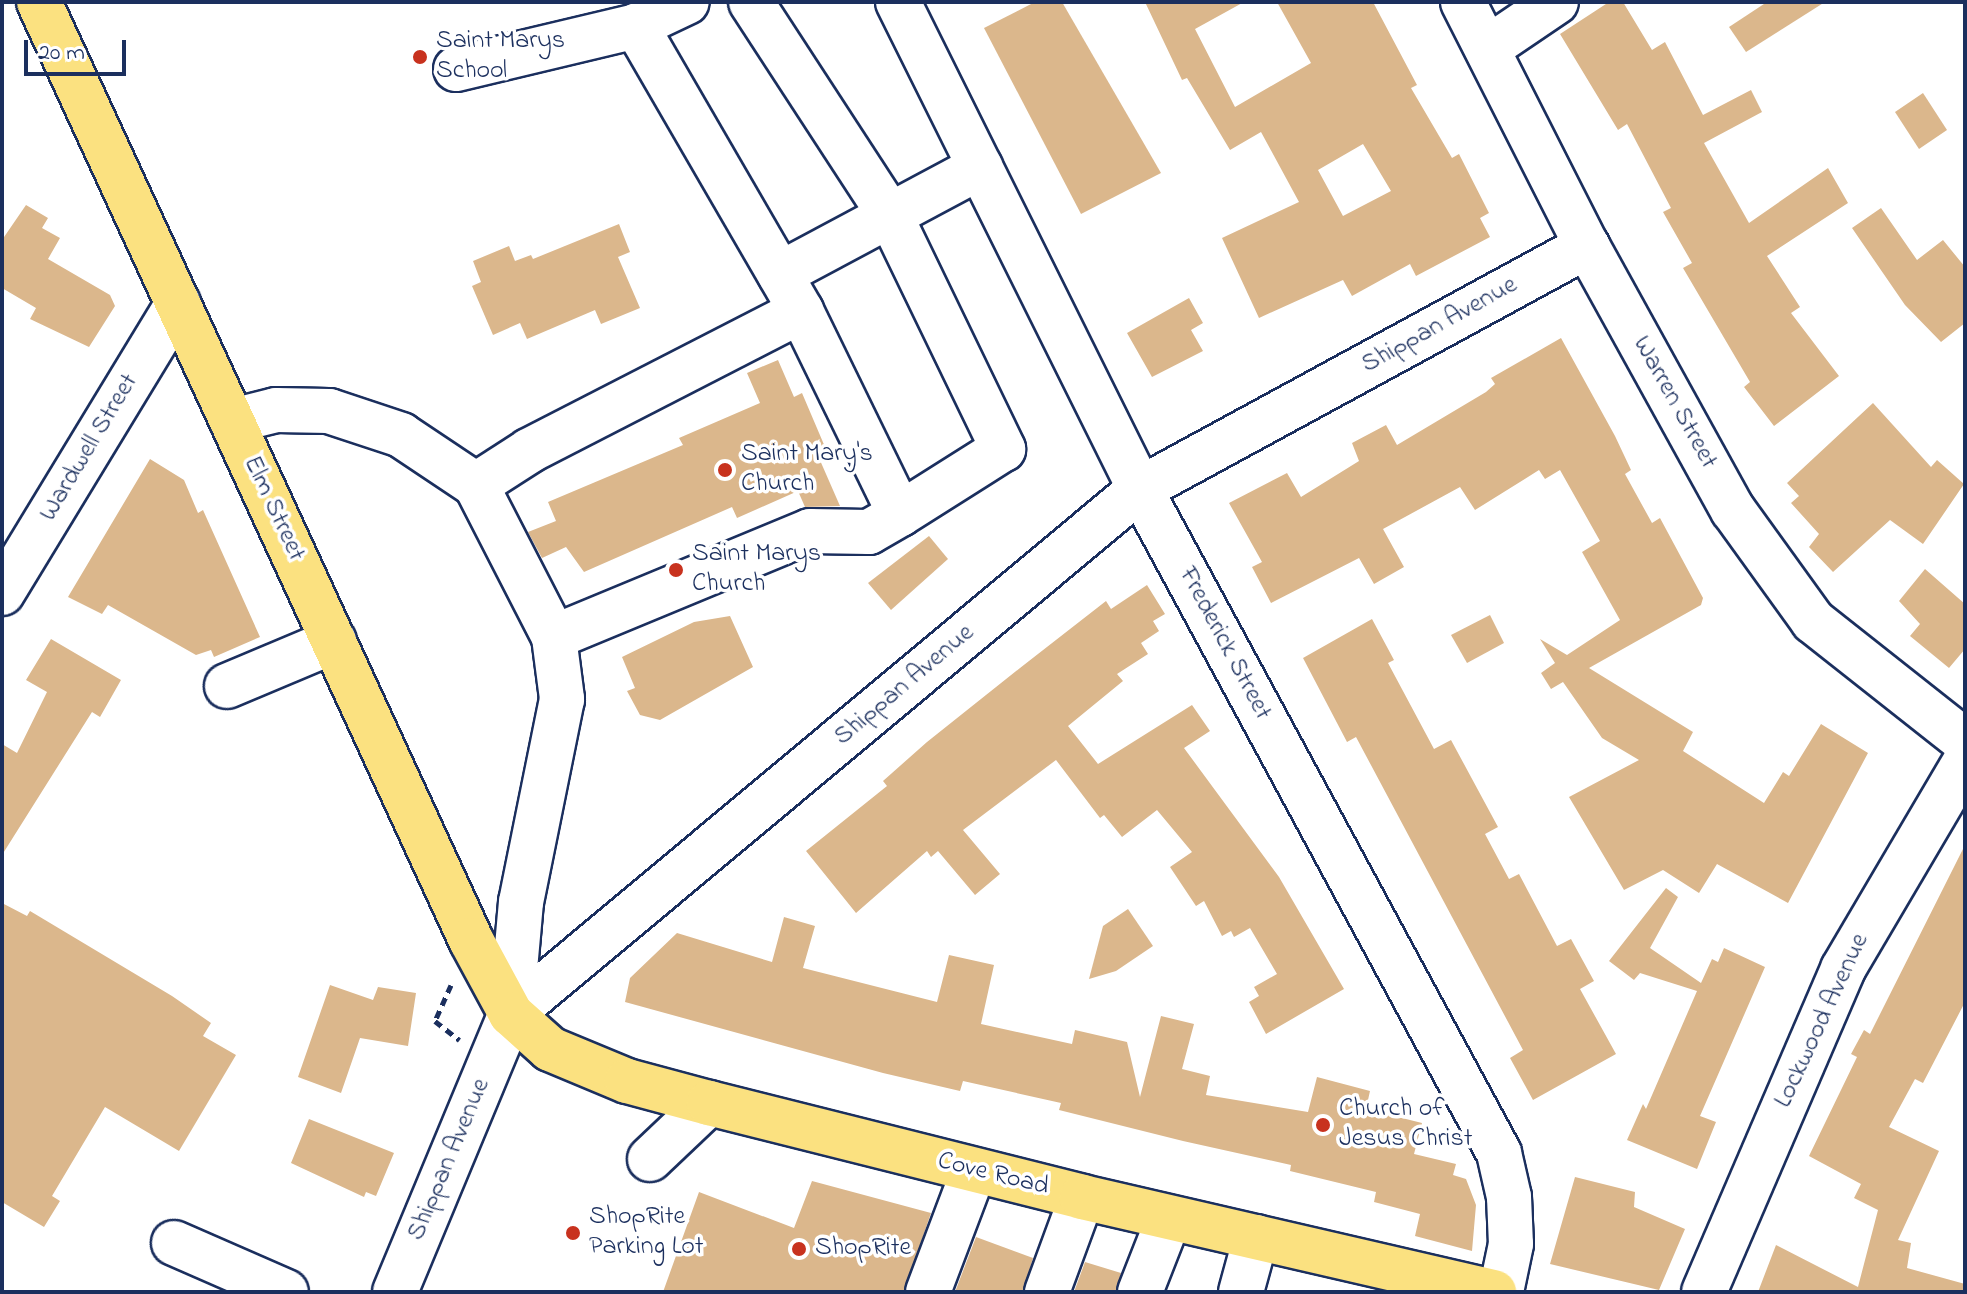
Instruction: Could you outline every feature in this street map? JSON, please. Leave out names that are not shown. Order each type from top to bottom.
[{"type":"main road","name":"Elm Street","points":[[39,2],[334,641],[511,1014]]},
{"type":"main road","name":"Cove Road","points":[[511,1014],[550,1049],[627,1081],[1082,1197],[1494,1292]]},
{"type":"street","points":[[456,69],[636,26],[687,2]]},
{"type":"street","points":[[554,637],[810,531],[869,532],[1003,449],[891,217],[751,2]]},
{"type":"street","name":"Frederick Street","points":[[898,2],[1140,489],[1499,1153],[1509,1197],[1511,1244],[1501,1292]]},
{"type":"street","name":"Warren Street","points":[[1463,2],[1587,246],[1733,510],[1813,621],[1965,741]]},
{"type":"street","points":[[1488,48],[1556,2]]},
{"type":"street","points":[[636,26],[790,292],[900,514]]},
{"type":"street","points":[[476,485],[790,292],[891,217],[980,167]]},
{"type":"street","name":"Shippan Avenue","points":[[395,1292],[511,1014],[1140,489],[1587,246]]},
{"type":"street","name":"Wardwell Street","points":[[2,593],[178,303]]},
{"type":"street","points":[[232,421],[276,410],[329,411],[401,435],[476,485],[554,637],[562,699],[521,902],[511,1014]]},
{"type":"street","points":[[227,686],[334,641]]},
{"type":"street","name":"Lockwood Avenue","points":[[1704,1292],[1843,969],[1965,762]]},
{"type":"street","points":[[650,1159],[709,1103]]},
{"type":"street","points":[[928,1292],[974,1170]]},
{"type":"street","points":[[1047,1292],[1082,1197]]},
{"type":"street","points":[[1140,1292],[1169,1218]]},
{"type":"street","points":[[1241,1292],[1256,1237]]},
{"type":"street","points":[[174,1243],[286,1292]]},
{"type":"building","points":[[1035,2],[1062,2],[1161,173],[1081,214],[984,28]]},
{"type":"building","points":[[1145,2],[1244,2],[1195,29],[1235,107],[1311,63],[1277,2],[1373,2],[1417,85],[1411,88],[1452,158],[1459,154],[1489,213],[1480,218],[1490,237],[1416,276],[1410,264],[1352,296],[1343,280],[1259,318],[1222,238],[1299,202],[1261,132],[1230,150],[1187,78],[1182,80]],"holes":[[[1363,144],[1391,191],[1343,216],[1318,170]]]},
{"type":"building","points":[[1609,2],[1623,2],[1652,50],[1665,42],[1703,115],[1751,90],[1762,112],[1704,143],[1749,223],[1828,168],[1848,203],[1767,256],[1800,307],[1791,313],[1839,376],[1774,426],[1744,387],[1750,382],[1683,268],[1692,263],[1663,212],[1671,208],[1627,124],[1618,130],[1560,34]]},
{"type":"building","points":[[1767,2],[1825,2],[1746,52],[1729,27]]},
{"type":"building","points":[[1923,93],[1947,130],[1919,149],[1895,112]]},
{"type":"building","points":[[26,205],[48,218],[42,228],[60,238],[48,259],[110,295],[115,306],[89,347],[30,319],[36,308],[2,288],[2,240]]},
{"type":"building","points":[[1881,208],[1917,260],[1943,240],[1965,267],[1965,323],[1941,342],[1905,305],[1852,228]]},
{"type":"building","points":[[619,224],[630,252],[618,257],[640,308],[601,324],[595,310],[527,339],[520,323],[493,335],[472,286],[481,282],[473,261],[509,246],[515,261],[531,255],[533,259]]},
{"type":"building","points":[[1189,298],[1203,323],[1191,330],[1203,351],[1152,377],[1127,333]]},
{"type":"building","points":[[1561,338],[1631,470],[1625,474],[1652,523],[1660,518],[1703,598],[1701,605],[1589,668],[1693,732],[1683,751],[1764,803],[1783,772],[1789,776],[1821,724],[1868,753],[1788,903],[1717,864],[1699,893],[1663,870],[1624,890],[1569,797],[1639,760],[1602,738],[1563,682],[1551,689],[1541,673],[1555,663],[1540,639],[1567,655],[1620,620],[1582,552],[1600,541],[1560,470],[1545,479],[1539,470],[1475,510],[1460,487],[1383,529],[1404,567],[1374,584],[1359,558],[1271,603],[1252,567],[1262,562],[1229,503],[1287,473],[1301,497],[1359,461],[1352,443],[1386,425],[1397,445],[1486,392],[1495,384],[1491,378]]},
{"type":"building","name":"Saint Mary's Church","points":[[778,360],[794,397],[802,393],[828,454],[819,458],[840,506],[805,507],[798,491],[737,518],[732,507],[584,572],[566,547],[542,558],[528,532],[556,521],[548,502],[683,445],[679,438],[760,403],[747,373]]},
{"type":"building","points":[[1873,403],[1931,467],[1937,460],[1964,484],[1923,544],[1890,520],[1833,572],[1809,547],[1819,534],[1791,503],[1799,496],[1787,483]]},
{"type":"building","points":[[150,459],[184,480],[198,513],[203,510],[260,637],[214,657],[211,650],[196,655],[108,605],[102,614],[68,597]]},
{"type":"building","points":[[929,536],[948,559],[891,610],[868,583]]},
{"type":"building","points":[[1925,569],[1965,604],[1965,649],[1949,668],[1910,636],[1920,624],[1899,601]]},
{"type":"building","points":[[1147,585],[1165,614],[1153,621],[1159,631],[1141,643],[1148,654],[1117,674],[1123,681],[1068,726],[1098,764],[1192,705],[1210,731],[1184,748],[1279,877],[1344,989],[1266,1034],[1249,1002],[1259,996],[1254,987],[1277,974],[1250,928],[1234,937],[1231,931],[1222,936],[1204,901],[1196,906],[1170,867],[1192,852],[1157,810],[1122,837],[1104,815],[1100,818],[1056,760],[963,830],[1000,874],[975,895],[938,851],[931,857],[927,851],[856,913],[806,851],[887,786],[883,781],[927,742],[1020,668],[1106,601],[1111,609]]},
{"type":"building","points":[[1490,615],[1504,643],[1467,663],[1451,635]]},
{"type":"building","points":[[730,616],[753,667],[660,720],[640,715],[627,691],[635,688],[622,657],[694,622]]},
{"type":"building","points":[[1372,619],[1394,660],[1388,663],[1434,749],[1451,740],[1498,827],[1485,834],[1509,879],[1519,874],[1557,946],[1571,939],[1594,981],[1580,989],[1616,1054],[1533,1100],[1510,1058],[1523,1050],[1356,737],[1347,742],[1303,658]]},
{"type":"building","points":[[51,639],[121,680],[100,717],[92,712],[2,855],[2,744],[17,753],[47,692],[26,680]]},
{"type":"building","points":[[1965,845],[1965,1002],[1923,1083],[1915,1079],[1889,1127],[1939,1151],[1898,1240],[1911,1243],[1907,1268],[1965,1284],[1963,1292],[1758,1292],[1776,1245],[1858,1287],[1878,1210],[1854,1198],[1861,1184],[1809,1156],[1857,1057],[1851,1054],[1864,1030],[1870,1034]]},
{"type":"building","points":[[1666,888],[1678,897],[1650,948],[1701,983],[1712,959],[1718,962],[1724,948],[1765,967],[1700,1116],[1716,1122],[1697,1169],[1627,1140],[1643,1104],[1646,1109],[1697,991],[1640,973],[1634,980],[1609,961]]},
{"type":"building","points":[[2,903],[27,916],[30,911],[172,996],[211,1023],[203,1036],[236,1055],[179,1151],[105,1107],[52,1196],[60,1201],[44,1227],[2,1202]]},
{"type":"building","points":[[1128,909],[1153,946],[1116,971],[1089,979],[1103,926]]},
{"type":"building","points":[[784,917],[815,926],[803,968],[937,1002],[949,955],[994,965],[981,1024],[1072,1044],[1075,1030],[1127,1042],[1140,1097],[1161,1016],[1194,1024],[1182,1069],[1210,1076],[1206,1095],[1308,1112],[1317,1077],[1370,1091],[1366,1109],[1422,1123],[1414,1154],[1456,1164],[1453,1175],[1466,1179],[1476,1205],[1472,1251],[1415,1236],[1420,1214],[1374,1202],[1376,1192],[1290,1171],[1291,1165],[1059,1110],[1061,1103],[963,1081],[960,1091],[883,1073],[625,1002],[630,978],[677,933],[772,962]]},
{"type":"building","points":[[330,985],[373,1000],[378,987],[416,993],[408,1046],[360,1038],[341,1093],[298,1077]]},
{"type":"building","points":[[309,1119],[394,1153],[376,1196],[366,1192],[364,1197],[291,1163]]},
{"type":"building","points":[[1575,1177],[1635,1192],[1634,1207],[1685,1229],[1659,1290],[1550,1264]]},
{"type":"building","name":"ShopRite","points":[[812,1181],[931,1213],[904,1292],[663,1292],[699,1192],[794,1228]]},
{"type":"building","points":[[976,1237],[1033,1258],[1023,1292],[955,1292]]},
{"type":"building","points":[[1085,1262],[1121,1273],[1116,1292],[1074,1292]]},
{"type":"place","name":"Saint Marys School","points":[[420,57]]},
{"type":"place","name":"Saint Mary's Church","points":[[725,470]]},
{"type":"place","name":"Saint Marys Church","points":[[676,570]]},
{"type":"place","name":"Church of Jesus Christ","points":[[1323,1125]]},
{"type":"place","name":"ShopRite Parking Lot","points":[[573,1233]]},
{"type":"place","name":"ShopRite","points":[[799,1249]]}]
